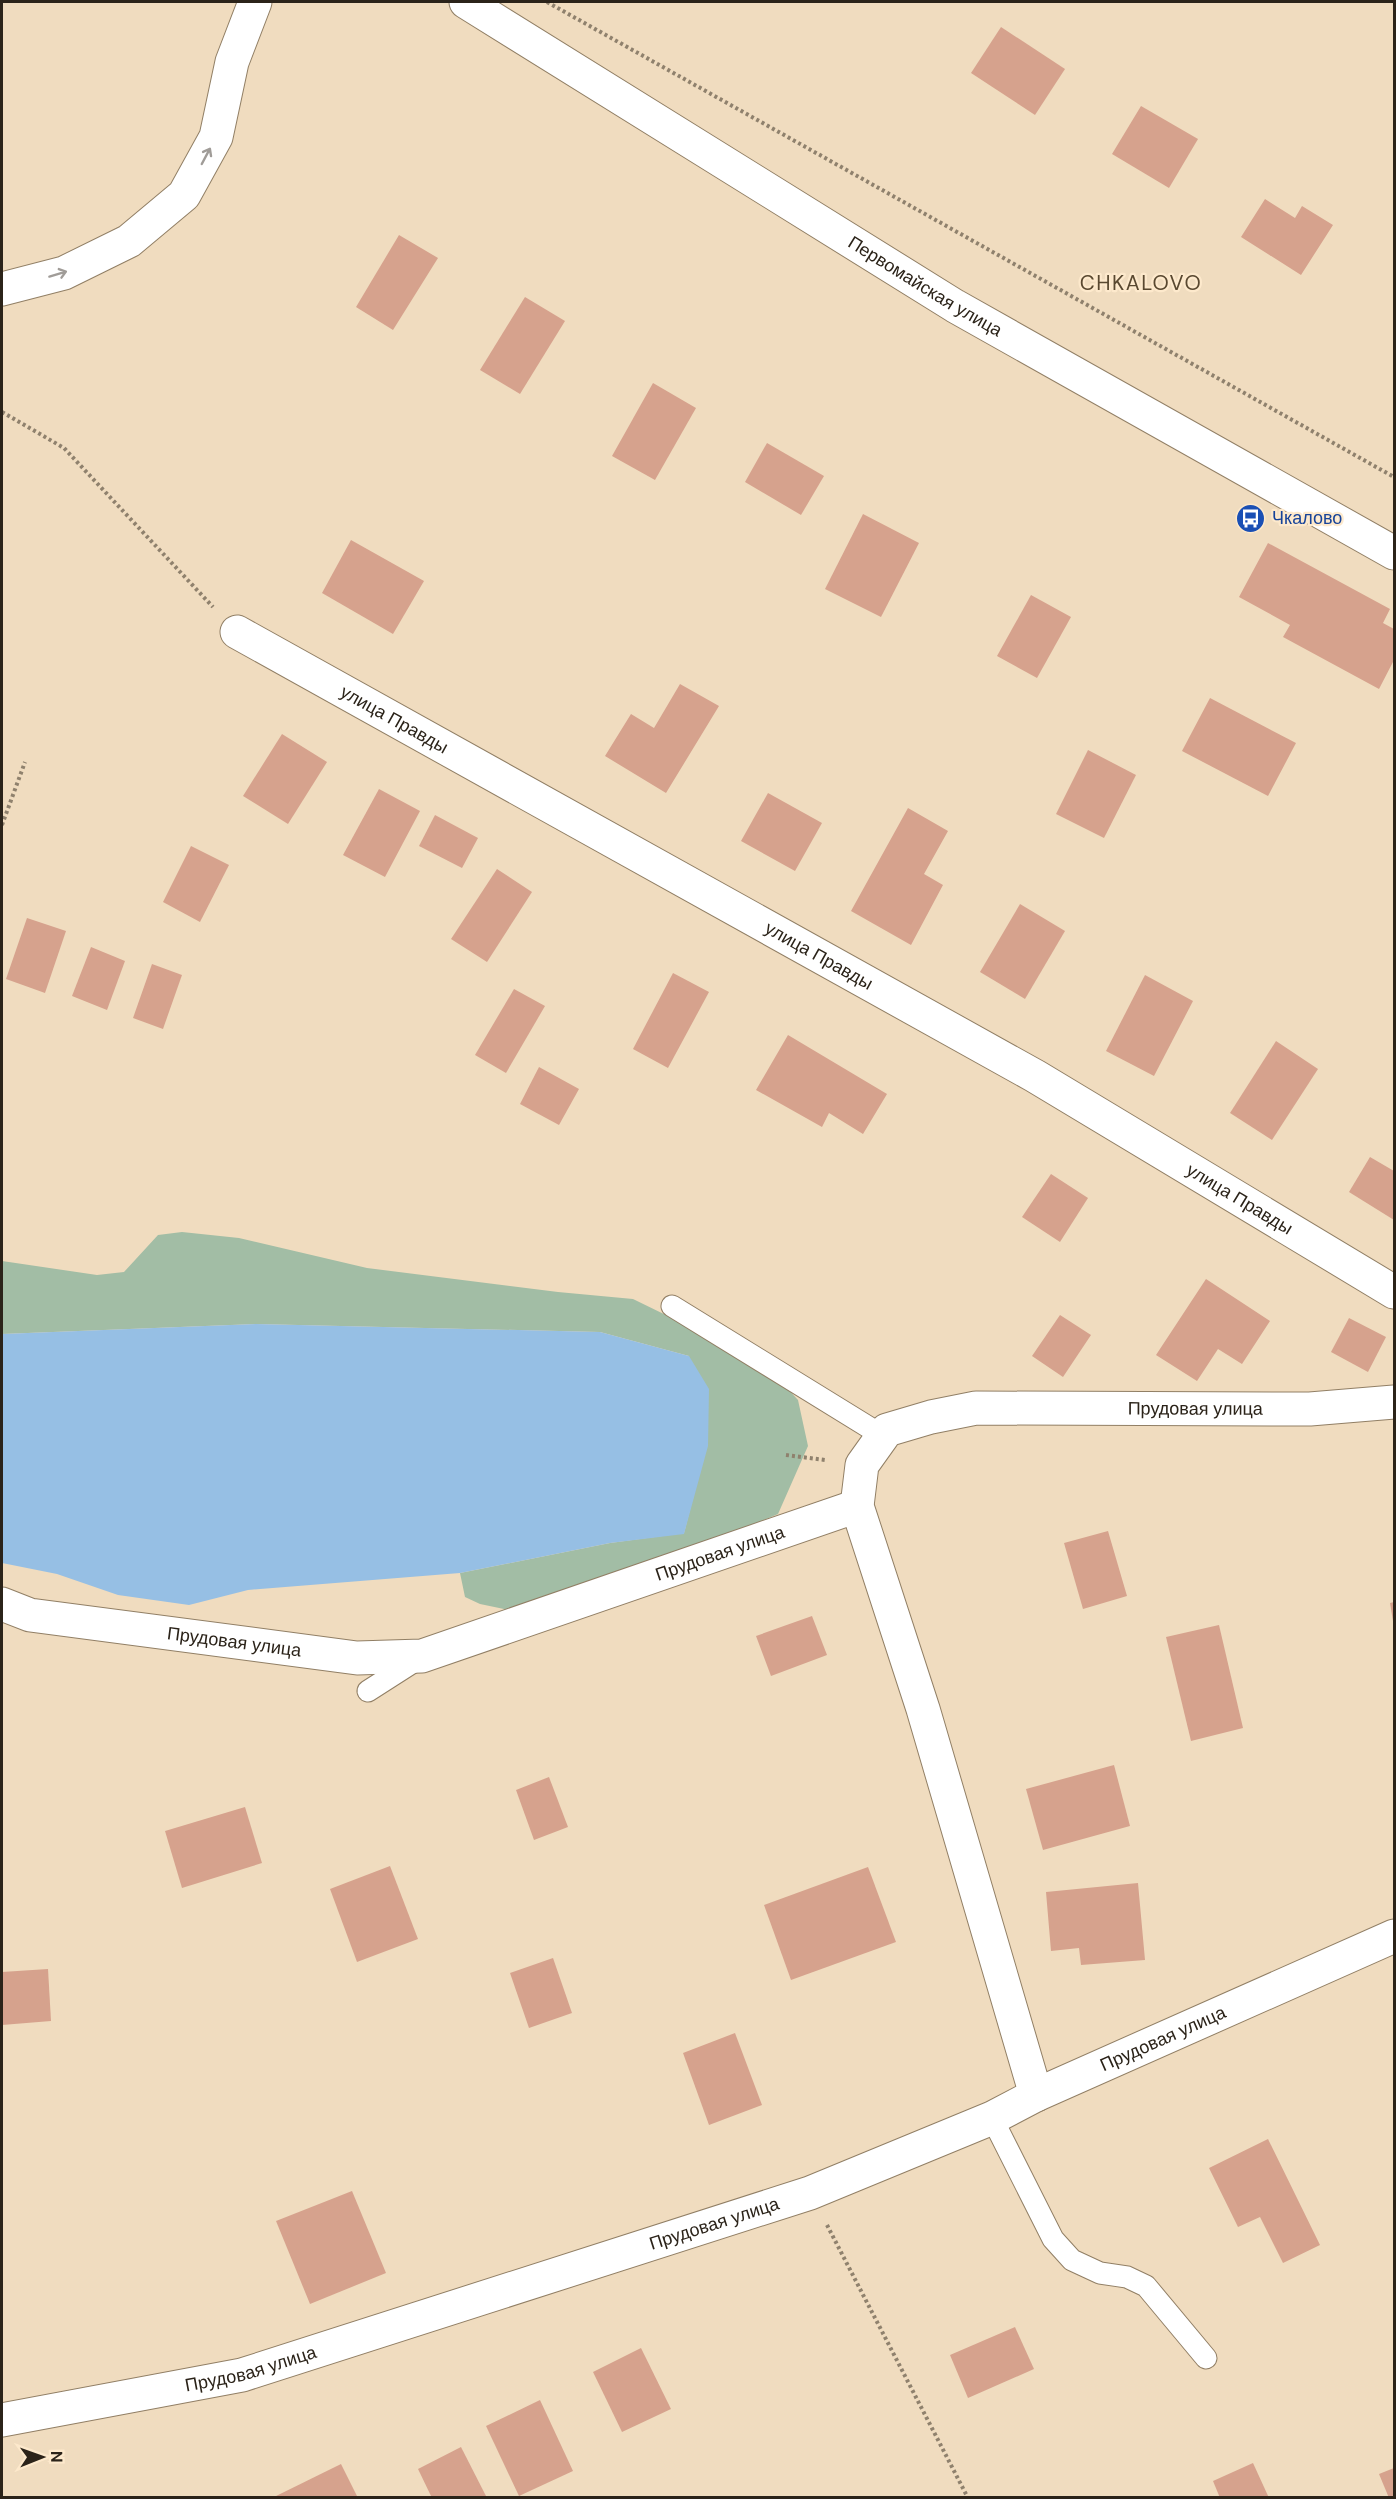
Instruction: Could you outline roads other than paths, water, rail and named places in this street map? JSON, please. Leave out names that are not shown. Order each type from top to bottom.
[{"type":"street","points":[[2,289],[64,273],[129,241],[184,195],[216,137],[232,62],[255,2]]},
{"type":"street","name":"Первомайская улица","points":[[466,2],[956,306],[1395,553]]},
{"type":"street","name":"улица Правды","points":[[237,632],[1035,1076],[1395,1293]]},
{"type":"street","name":"Прудовая улица","points":[[2,1604],[30,1614],[357,1658],[422,1656],[857,1506],[862,1465],[887,1430],[920,1420],[976,1408],[1310,1409],[1395,1402]]},
{"type":"street","points":[[857,1506],[923,1709],[1035,2095]]},
{"type":"street","name":"Прудовая улица","points":[[2,2420],[242,2375],[810,2193],[992,2118],[1035,2095],[1395,1936]]},
{"type":"lane","points":[[672,1306],[883,1436]]},
{"type":"lane","points":[[368,1691],[422,1656]]},
{"type":"lane","points":[[992,2118],[1053,2239],[1072,2260],[1100,2272],[1126,2277],[1146,2286],[1206,2358]]},
{"type":"water","points":[[256,1324],[600,1332],[689,1356],[709,1389],[708,1446],[684,1534],[610,1543],[460,1573],[248,1590],[189,1605],[118,1595],[57,1574],[2,1563],[2,1334]]},
{"type":"place","name":"Чкалово","points":[[1251,518]]},
{"type":"district","name":"CHKALOVO","points":[[1141,283]]}]
